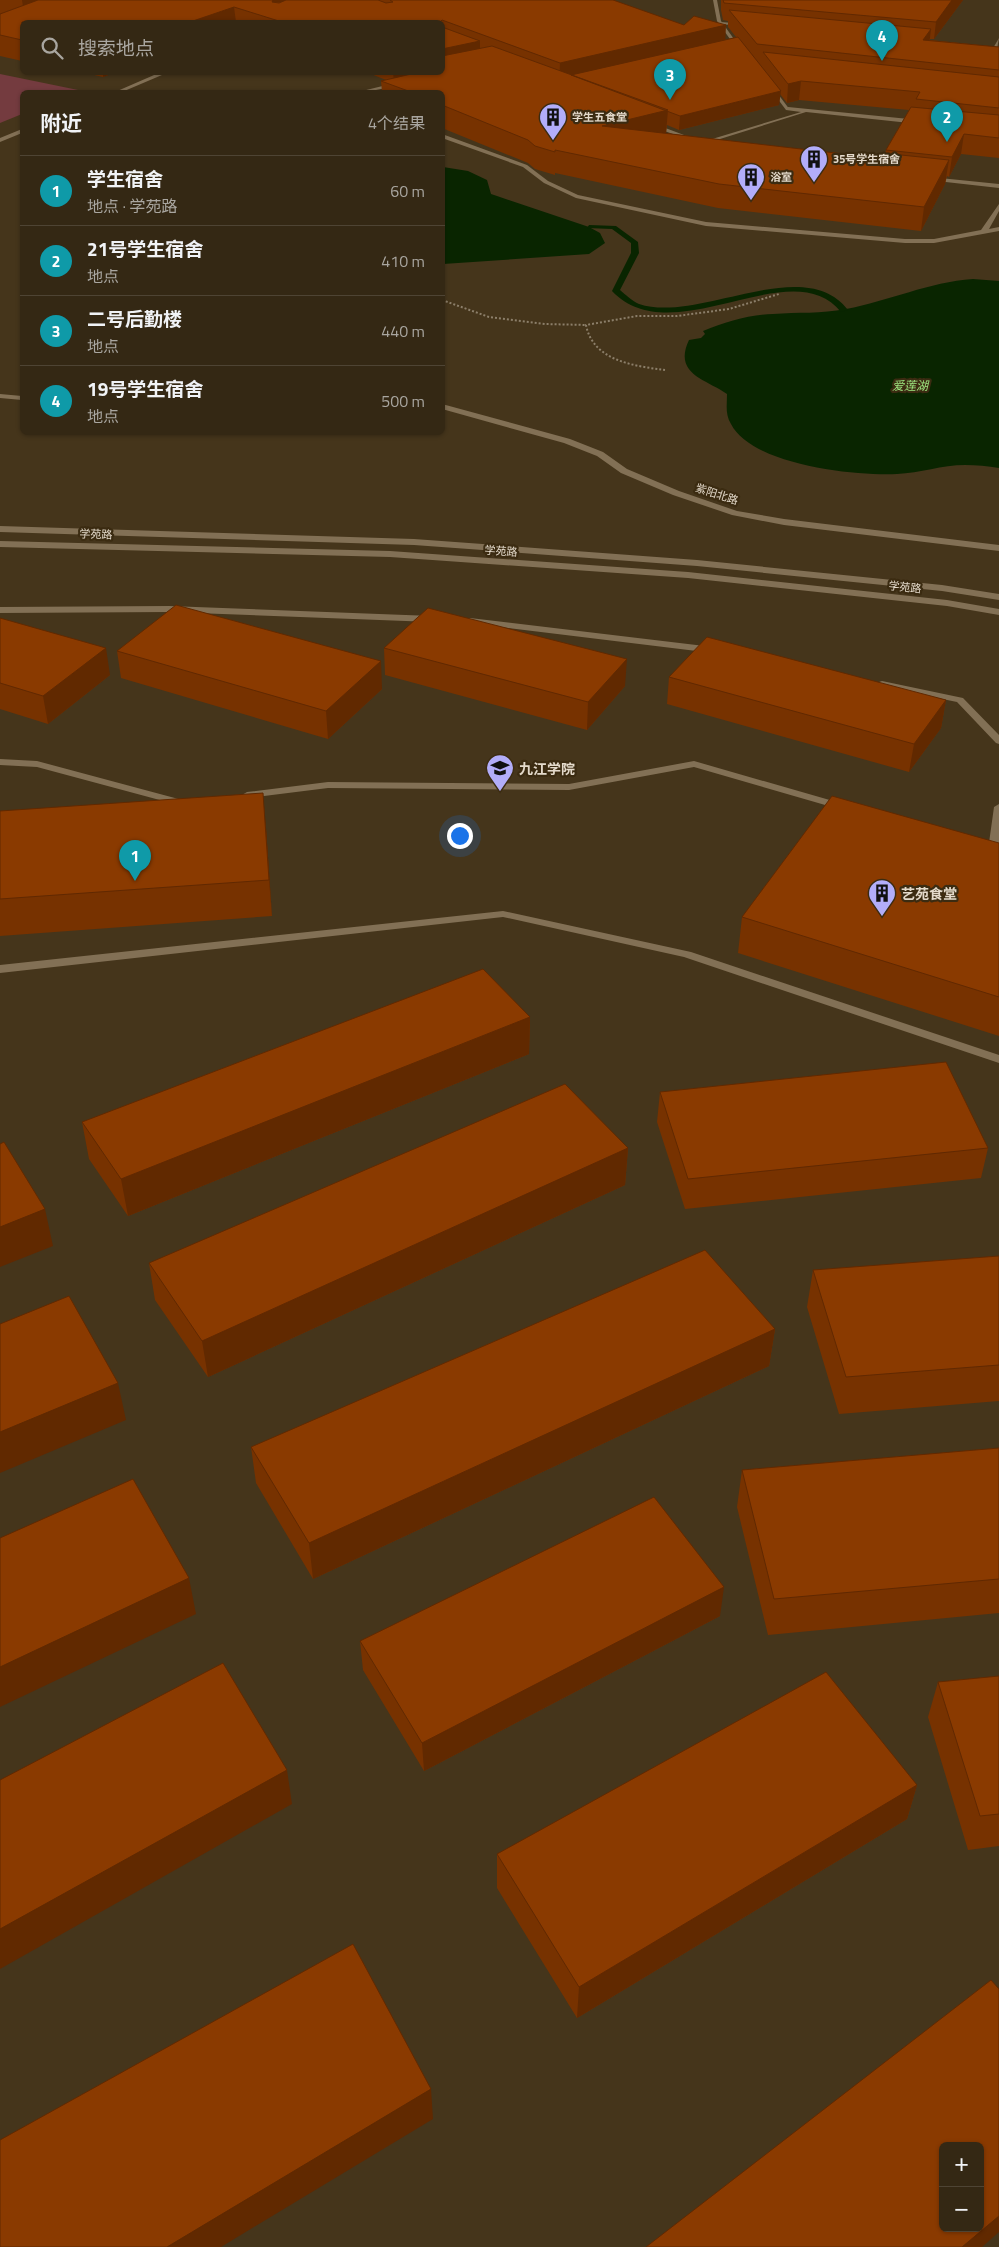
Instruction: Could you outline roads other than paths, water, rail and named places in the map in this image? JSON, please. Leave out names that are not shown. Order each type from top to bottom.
[{"type":"street","points":[[714,0],[721,23],[748,60]]},
{"type":"street","points":[[721,23],[750,26]]},
{"type":"street","points":[[985,48],[997,49],[999,40]]},
{"type":"street","points":[[728,46],[738,47]]},
{"type":"street","points":[[123,90],[160,75]]},
{"type":"street","points":[[765,80],[788,109],[930,124]]},
{"type":"street","points":[[370,90],[408,82]]},
{"type":"street","points":[[702,143],[811,111]]},
{"type":"street","points":[[639,119],[710,146]]},
{"type":"street","points":[[0,140],[20,132]]},
{"type":"street","points":[[445,137],[525,166],[546,182],[576,196],[682,220],[905,241],[934,242],[999,229]]},
{"type":"street","points":[[920,178],[999,186]]},
{"type":"street","points":[[983,233],[999,206]]},
{"type":"street","points":[[0,396],[20,398]]},
{"type":"street","name":"紫阳北路","points":[[445,407],[567,441],[600,454],[624,470],[676,493],[735,513],[784,522],[999,548]]},
{"type":"street","name":"学苑路","points":[[0,530],[414,542],[697,563],[942,588],[999,597]]},
{"type":"street","name":"学苑路","points":[[0,544],[390,554],[688,575],[947,603],[999,612]]},
{"type":"street","points":[[0,610],[168,609],[450,620],[726,652]]},
{"type":"street","points":[[872,682],[960,700],[999,741]]},
{"type":"street","points":[[0,762],[37,764],[180,803],[190,802]]},
{"type":"street","points":[[240,796],[328,785],[570,787],[694,764],[852,810]]},
{"type":"street","points":[[992,850],[999,806]]},
{"type":"street","points":[[0,969],[503,914],[687,954],[999,1059]]},
{"type":"water","points":[[445,167],[468,171],[487,180],[491,194],[589,227],[600,233],[605,243],[589,254],[445,264]]},
{"type":"water","name":"爱莲湖","points":[[973,279],[999,281],[999,468],[978,465],[956,465],[897,474],[856,473],[806,465],[782,458],[760,449],[742,438],[729,420],[727,394],[694,374],[688,368],[685,361],[685,351],[689,340],[701,338],[705,334],[703,331],[746,317],[782,313],[837,311],[941,284]]},
{"type":"waterway","points":[[589,227],[614,227],[634,242],[635,253],[616,291],[634,305],[658,310],[684,309],[771,291],[797,289],[823,293],[833,299],[844,310]]},
{"type":"place","name":"19号学生宿舍","points":[[882,61]]},
{"type":"place","name":"二号后勤楼","points":[[670,100]]},
{"type":"place","name":"学生五食堂","points":[[553,141]]},
{"type":"place","name":"21号学生宿舍","points":[[947,142]]},
{"type":"place","name":"35号学生宿舍","points":[[814,183]]},
{"type":"place","name":"浴室","points":[[751,201]]},
{"type":"place","name":"九江学院","points":[[500,792]]},
{"type":"place","name":"学生宿舍","points":[[135,881]]},
{"type":"place","name":"艺苑食堂","points":[[882,917]]}]
